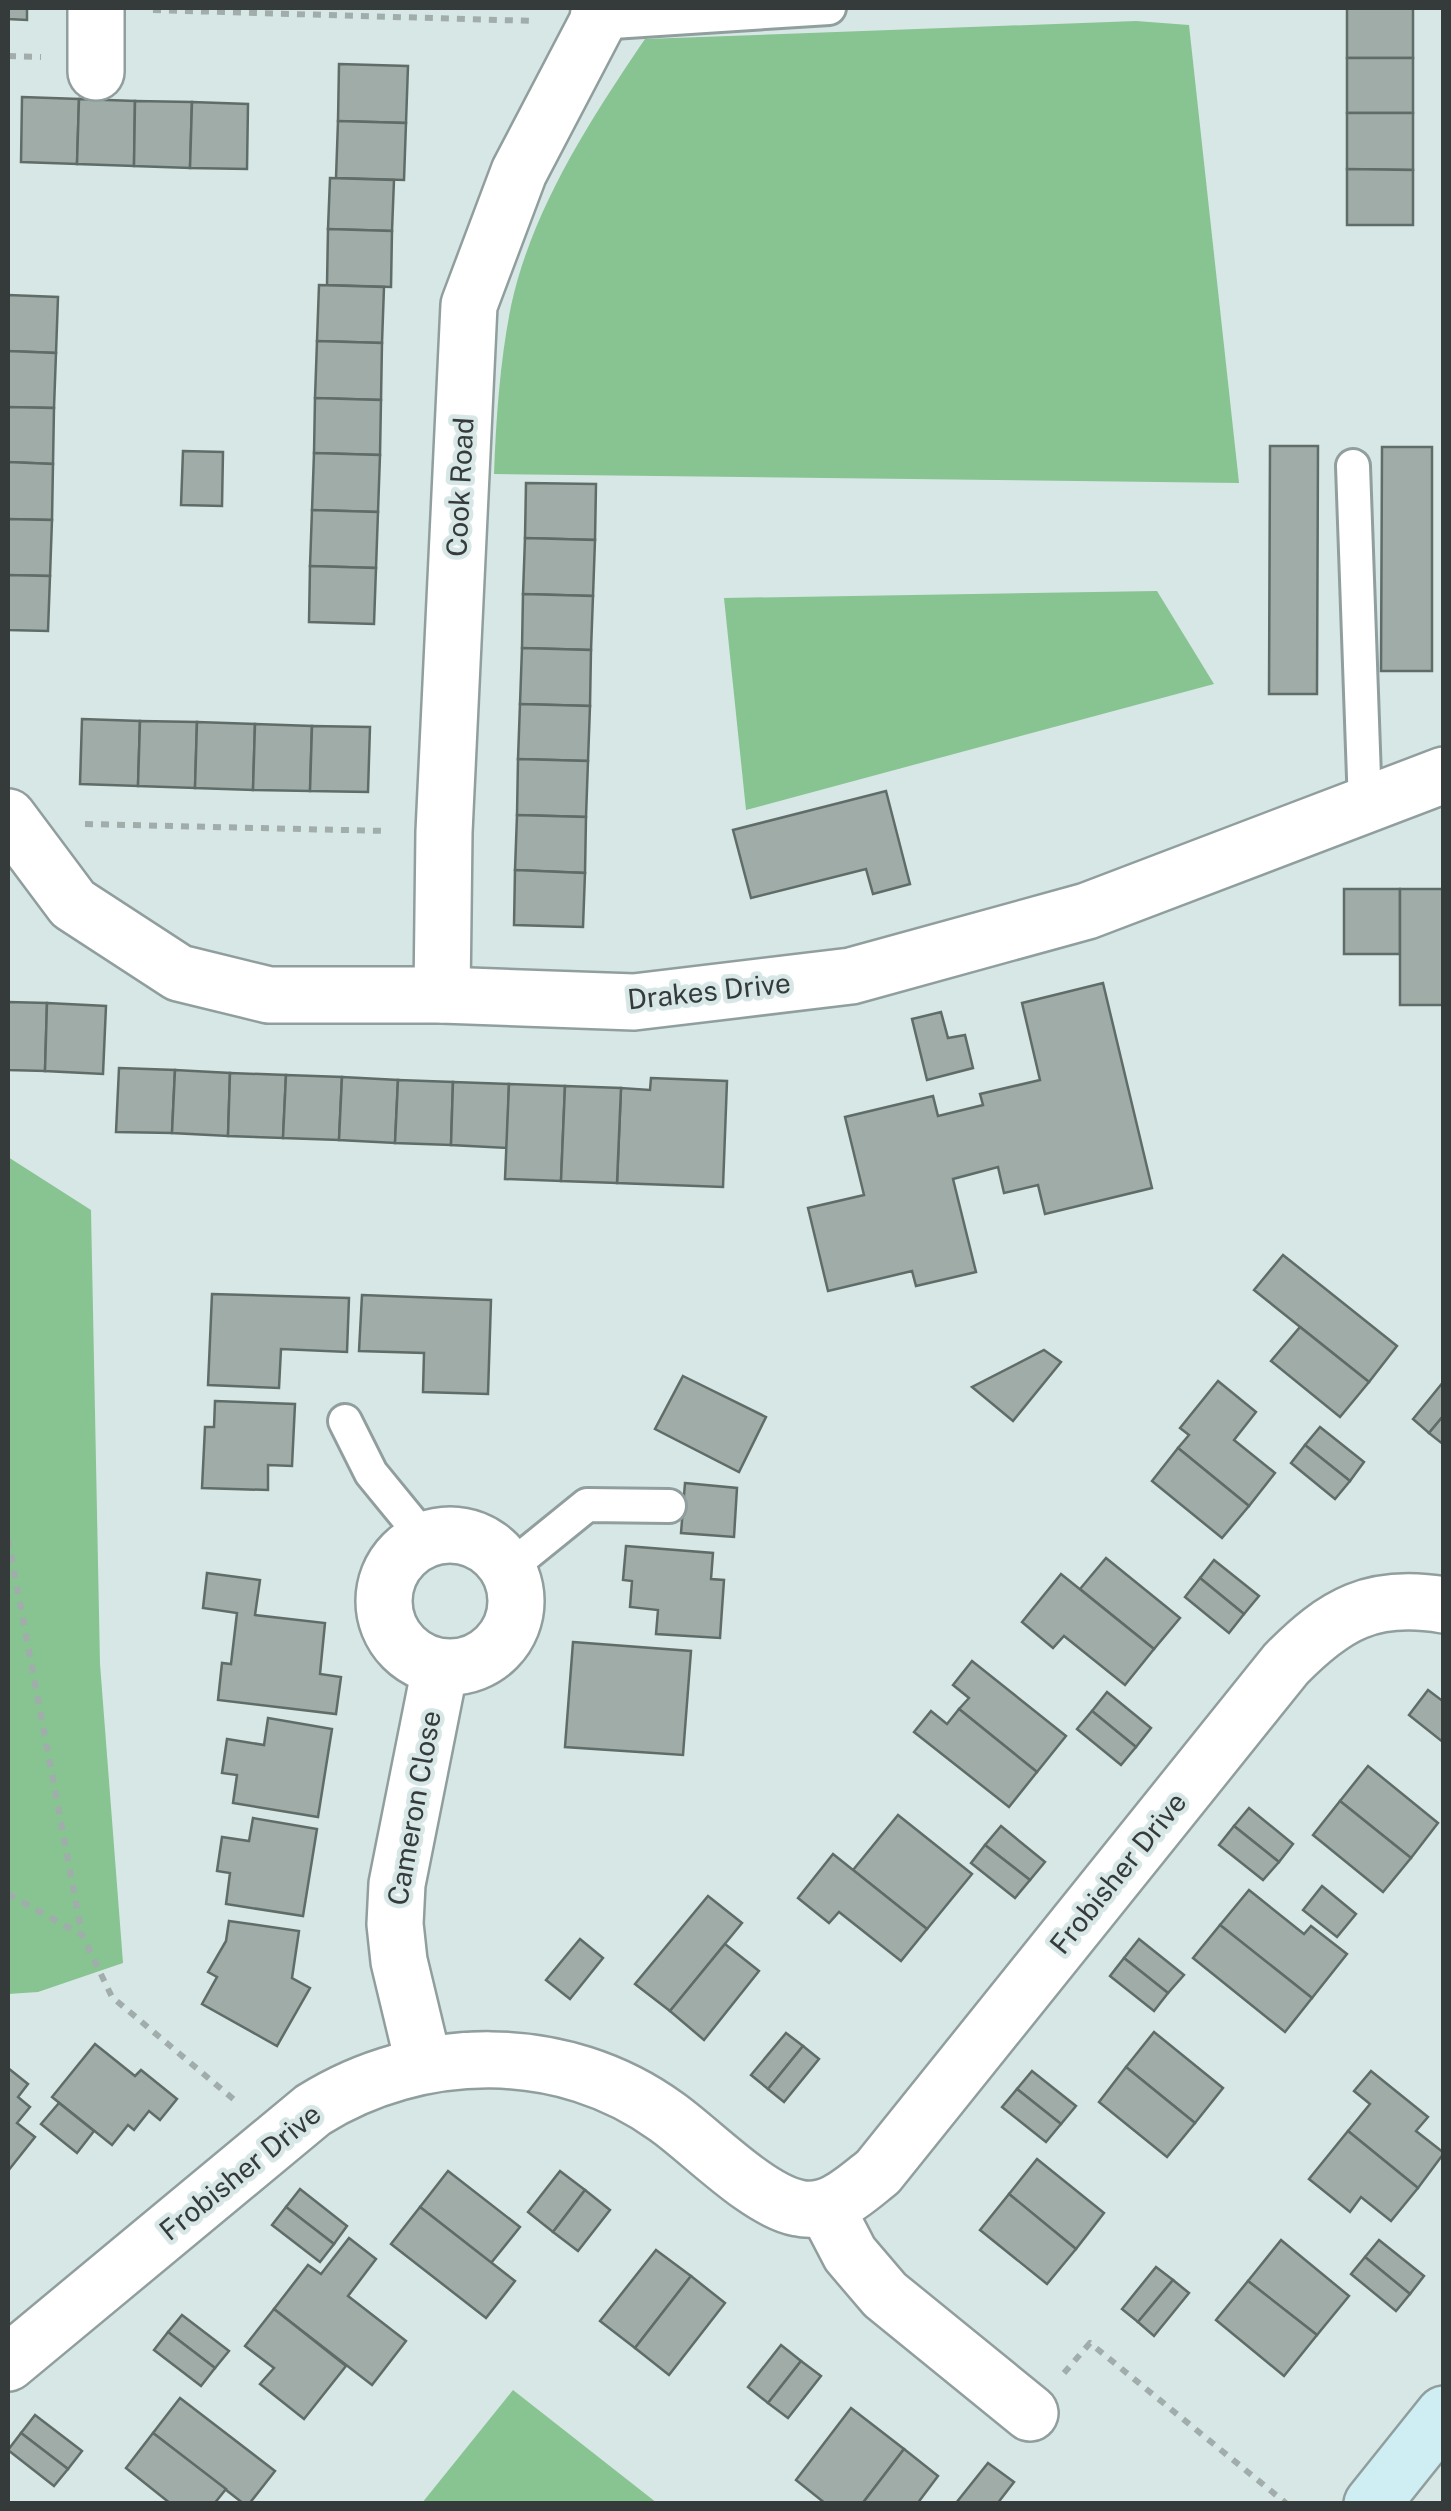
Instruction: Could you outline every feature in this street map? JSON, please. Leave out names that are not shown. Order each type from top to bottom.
[{"type":"street","points":[[96,8],[96,72]]},
{"type":"street","name":"Cook Road","points":[[442,995],[444,832],[469,306],[520,172],[599,15]]},
{"type":"street","name":"Drakes Drive","points":[[9,820],[72,904],[179,973],[269,995],[442,995],[634,1002],[852,976],[1088,911],[1444,776]]},
{"type":"street","points":[[448,1535],[472,1538],[493,1550],[508,1569],[516,1588],[511,1630],[498,1648],[482,1660],[440,1668],[402,1648],[390,1630],[384,1588],[392,1567],[406,1551],[425,1540],[448,1535]]},
{"type":"street","name":"Frobisher Drive","points":[[8,2363],[277,2138],[340,2094],[375,2078],[424,2065],[511,2060],[598,2079],[664,2115],[768,2196],[802,2209],[826,2208],[878,2172],[1286,1664],[1317,1633],[1366,1606],[1396,1601],[1444,1605]]},
{"type":"street","name":"Cameron Close","points":[[424,2065],[395,1924],[397,1884],[440,1668]]},
{"type":"street","points":[[826,2208],[850,2254],[885,2295],[1030,2413]]},
{"type":"street","points":[[1372,2504],[1444,2414]]},
{"type":"lane","points":[[599,15],[829,8]]},
{"type":"lane","points":[[1353,466],[1365,806]]},
{"type":"lane","points":[[345,1421],[371,1472],[425,1540]]},
{"type":"lane","points":[[508,1569],[587,1504],[668,1506]]},
{"type":"path","points":[[96,8],[599,15]]},
{"type":"path","points":[[9,820],[444,832]]},
{"type":"path","points":[[8,1539],[82,1935],[112,1997],[277,2138]]},
{"type":"path","points":[[8,1894],[82,1935]]},
{"type":"path","points":[[1030,2413],[1090,2343],[1287,2504]]},
{"type":"green space","points":[[1136,21],[1189,25],[1239,483],[494,474],[504,348],[511,306],[533,235],[565,167],[645,39]]},
{"type":"green space","points":[[1157,591],[1214,684],[746,810],[724,598]]},
{"type":"green space","points":[[8,1157],[91,1210],[100,1664],[123,1963],[38,1992],[8,1994]]},
{"type":"green space","points":[[513,2390],[657,2503],[422,2503]]},
{"type":"building","points":[[8,8],[27,8],[27,20],[8,19]]},
{"type":"building","points":[[1347,8],[1413,8],[1413,58],[1347,58]]},
{"type":"building","points":[[1347,58],[1413,58],[1413,113],[1347,113]]},
{"type":"building","points":[[339,64],[408,66],[406,123],[338,121]]},
{"type":"building","points":[[22,97],[79,99],[77,164],[21,162]]},
{"type":"building","points":[[79,99],[135,101],[134,166],[77,164]]},
{"type":"building","points":[[135,101],[192,102],[190,168],[134,166]]},
{"type":"building","points":[[192,102],[248,104],[247,169],[190,168]]},
{"type":"building","points":[[1347,113],[1413,113],[1413,170],[1347,169]]},
{"type":"building","points":[[338,121],[406,123],[404,180],[336,178]]},
{"type":"building","points":[[1347,169],[1413,170],[1413,225],[1347,225]]},
{"type":"building","points":[[330,178],[394,180],[392,231],[328,229]]},
{"type":"building","points":[[328,229],[392,231],[391,287],[327,285]]},
{"type":"building","points":[[319,285],[384,287],[382,343],[317,341]]},
{"type":"building","points":[[8,295],[58,297],[56,353],[8,351]]},
{"type":"building","points":[[317,341],[382,343],[381,400],[315,398]]},
{"type":"building","points":[[8,351],[56,353],[54,408],[8,407]]},
{"type":"building","points":[[315,398],[381,400],[380,455],[314,453]]},
{"type":"building","points":[[8,407],[54,408],[53,464],[8,462]]},
{"type":"building","points":[[1270,446],[1318,446],[1317,694],[1269,694]]},
{"type":"building","points":[[1382,447],[1432,447],[1432,671],[1381,671]]},
{"type":"building","points":[[183,451],[223,452],[222,506],[181,505]]},
{"type":"building","points":[[314,453],[380,455],[378,512],[312,510]]},
{"type":"building","points":[[8,462],[53,464],[52,520],[8,519]]},
{"type":"building","points":[[526,483],[596,484],[595,540],[525,538]]},
{"type":"building","points":[[312,510],[378,512],[376,568],[310,566]]},
{"type":"building","points":[[8,519],[52,520],[50,576],[8,575]]},
{"type":"building","points":[[525,538],[595,540],[593,596],[523,594]]},
{"type":"building","points":[[310,566],[376,568],[374,624],[309,622]]},
{"type":"building","points":[[8,575],[50,576],[48,631],[8,630]]},
{"type":"building","points":[[523,594],[593,596],[591,650],[522,648]]},
{"type":"building","points":[[522,648],[591,650],[590,706],[520,704]]},
{"type":"building","points":[[520,704],[590,706],[588,761],[518,759]]},
{"type":"building","points":[[82,719],[140,721],[138,786],[80,784]]},
{"type":"building","points":[[140,721],[197,722],[195,788],[138,786]]},
{"type":"building","points":[[197,722],[255,724],[253,790],[195,788]]},
{"type":"building","points":[[255,724],[312,726],[310,791],[253,790]]},
{"type":"building","points":[[312,726],[370,727],[368,792],[310,791]]},
{"type":"building","points":[[518,759],[588,761],[586,817],[517,815]]},
{"type":"building","points":[[886,791],[910,884],[873,894],[866,869],[751,898],[733,830]]},
{"type":"building","points":[[517,815],[586,817],[585,873],[515,870]]},
{"type":"building","points":[[515,870],[585,873],[583,927],[514,925]]},
{"type":"building","points":[[1344,889],[1400,889],[1400,954],[1344,954]]},
{"type":"building","points":[[1400,889],[1444,889],[1444,1005],[1400,1005]]},
{"type":"building","points":[[1103,983],[1152,1188],[1045,1214],[1038,1185],[1004,1193],[998,1167],[953,1179],[976,1272],[916,1286],[912,1271],[828,1291],[808,1208],[864,1195],[845,1117],[933,1096],[938,1116],[983,1105],[980,1094],[1040,1080],[1022,1003]]},
{"type":"building","points":[[8,1002],[47,1003],[45,1071],[8,1070]]},
{"type":"building","points":[[47,1003],[106,1006],[103,1074],[45,1071]]},
{"type":"building","points":[[941,1012],[948,1038],[965,1035],[973,1068],[927,1080],[912,1019]]},
{"type":"building","points":[[119,1068],[175,1070],[172,1133],[116,1132]]},
{"type":"building","points":[[175,1070],[230,1073],[228,1136],[172,1133]]},
{"type":"building","points":[[230,1073],[286,1075],[283,1138],[228,1136]]},
{"type":"building","points":[[286,1075],[342,1077],[339,1140],[283,1138]]},
{"type":"building","points":[[342,1077],[398,1080],[395,1143],[339,1140]]},
{"type":"building","points":[[651,1078],[727,1081],[723,1187],[617,1183],[621,1088],[650,1090]]},
{"type":"building","points":[[398,1080],[453,1082],[451,1145],[395,1143]]},
{"type":"building","points":[[453,1082],[509,1084],[507,1148],[451,1145]]},
{"type":"building","points":[[509,1084],[565,1086],[561,1181],[505,1179]]},
{"type":"building","points":[[565,1086],[621,1088],[617,1183],[561,1181]]},
{"type":"building","points":[[1283,1255],[1397,1346],[1369,1382],[1254,1290]]},
{"type":"building","points":[[212,1294],[349,1298],[347,1352],[281,1349],[279,1388],[208,1385]]},
{"type":"building","points":[[362,1295],[491,1300],[488,1394],[423,1392],[424,1353],[359,1351]]},
{"type":"building","points":[[1300,1327],[1369,1382],[1340,1417],[1271,1361]]},
{"type":"building","points":[[1044,1350],[1061,1362],[1013,1421],[972,1387]]},
{"type":"building","points":[[683,1376],[766,1417],[739,1472],[655,1429]]},
{"type":"building","points":[[1218,1381],[1256,1412],[1234,1440],[1275,1473],[1249,1506],[1178,1448],[1189,1435],[1180,1428]]},
{"type":"building","points":[[1444,1381],[1444,1415],[1429,1433],[1413,1419]]},
{"type":"building","points":[[215,1401],[295,1404],[292,1466],[268,1465],[268,1490],[202,1488],[205,1427],[214,1427]]},
{"type":"building","points":[[1444,1415],[1444,1445],[1429,1433]]},
{"type":"building","points":[[1320,1427],[1364,1462],[1350,1481],[1305,1445]]},
{"type":"building","points":[[1305,1445],[1350,1481],[1335,1499],[1291,1463]]},
{"type":"building","points":[[1178,1448],[1249,1506],[1222,1538],[1152,1481]]},
{"type":"building","points":[[685,1483],[737,1488],[734,1537],[681,1533]]},
{"type":"building","points":[[626,1546],[713,1553],[711,1579],[724,1580],[720,1638],[656,1634],[658,1610],[630,1607],[632,1581],[623,1580]]},
{"type":"building","points":[[1106,1558],[1180,1618],[1154,1649],[1080,1589]]},
{"type":"building","points":[[1214,1560],[1259,1596],[1244,1614],[1200,1578]]},
{"type":"building","points":[[207,1573],[260,1580],[255,1615],[325,1623],[320,1674],[341,1677],[336,1714],[218,1700],[222,1663],[231,1664],[237,1613],[203,1608]]},
{"type":"building","points":[[1061,1574],[1154,1649],[1125,1685],[1064,1636],[1053,1648],[1022,1622]]},
{"type":"building","points":[[1200,1578],[1244,1614],[1229,1633],[1185,1597]]},
{"type":"building","points":[[573,1642],[691,1651],[683,1755],[565,1747]]},
{"type":"building","points":[[972,1661],[1066,1736],[1037,1772],[959,1709],[969,1698],[953,1685]]},
{"type":"building","points":[[1428,1690],[1444,1702],[1444,1743],[1409,1715]]},
{"type":"building","points":[[1107,1692],[1151,1728],[1136,1747],[1092,1711]]},
{"type":"building","points":[[959,1709],[1037,1772],[1009,1807],[914,1732],[931,1711],[947,1724]]},
{"type":"building","points":[[1092,1711],[1136,1747],[1121,1765],[1077,1729]]},
{"type":"building","points":[[268,1718],[332,1729],[318,1817],[233,1803],[237,1775],[222,1773],[227,1739],[264,1745]]},
{"type":"building","points":[[1368,1766],[1438,1823],[1411,1858],[1340,1801]]},
{"type":"building","points":[[1340,1801],[1411,1858],[1383,1892],[1313,1835]]},
{"type":"building","points":[[1249,1808],[1293,1844],[1279,1862],[1234,1826]]},
{"type":"building","points":[[898,1815],[972,1874],[927,1929],[853,1870]]},
{"type":"building","points":[[253,1818],[317,1829],[303,1916],[226,1904],[230,1873],[217,1871],[222,1837],[249,1841]]},
{"type":"building","points":[[1001,1826],[1045,1862],[1030,1880],[985,1845]]},
{"type":"building","points":[[1234,1826],[1279,1862],[1263,1880],[1219,1845]]},
{"type":"building","points":[[985,1845],[1030,1880],[1015,1898],[971,1863]]},
{"type":"building","points":[[833,1854],[927,1929],[901,1961],[839,1912],[829,1923],[798,1898]]},
{"type":"building","points":[[1322,1886],[1356,1914],[1337,1937],[1303,1910]]},
{"type":"building","points":[[1249,1890],[1304,1934],[1311,1926],[1347,1954],[1312,1998],[1220,1925]]},
{"type":"building","points":[[708,1896],[742,1923],[670,2011],[635,1984]]},
{"type":"building","points":[[229,1921],[299,1931],[292,1978],[310,1988],[277,2046],[202,2004],[217,1977],[208,1972],[226,1941]]},
{"type":"building","points":[[1220,1925],[1312,1998],[1285,2032],[1193,1958]]},
{"type":"building","points":[[580,1939],[603,1958],[570,1999],[546,1980]]},
{"type":"building","points":[[1139,1939],[1184,1975],[1168,1993],[1124,1958]]},
{"type":"building","points":[[725,1944],[759,1971],[704,2040],[670,2011]]},
{"type":"building","points":[[1124,1958],[1168,1993],[1154,2011],[1110,1976]]},
{"type":"building","points":[[1154,2032],[1223,2088],[1195,2123],[1126,2067]]},
{"type":"building","points":[[786,2033],[803,2046],[768,2089],[751,2075]]},
{"type":"building","points":[[95,2044],[135,2076],[141,2070],[177,2099],[160,2120],[149,2111],[134,2130],[128,2125],[112,2145],[52,2097]]},
{"type":"building","points":[[803,2046],[819,2059],[784,2102],[768,2089]]},
{"type":"building","points":[[1126,2067],[1195,2123],[1167,2157],[1099,2102]]},
{"type":"building","points":[[8,2068],[28,2084],[18,2097],[30,2107],[17,2123],[35,2137],[8,2171]]},
{"type":"building","points":[[1032,2071],[1076,2106],[1061,2124],[1017,2089]]},
{"type":"building","points":[[1371,2071],[1428,2117],[1416,2131],[1444,2153],[1418,2188],[1348,2131],[1370,2104],[1354,2091]]},
{"type":"building","points":[[1017,2089],[1061,2124],[1046,2142],[1002,2107]]},
{"type":"building","points":[[59,2103],[94,2131],[77,2153],[41,2124]]},
{"type":"building","points":[[1348,2131],[1418,2188],[1391,2221],[1361,2197],[1350,2212],[1309,2179]]},
{"type":"building","points":[[1037,2159],[1104,2213],[1076,2249],[1009,2194]]},
{"type":"building","points":[[448,2171],[520,2227],[491,2263],[420,2207]]},
{"type":"building","points":[[560,2171],[585,2190],[553,2232],[528,2212]]},
{"type":"building","points":[[300,2189],[347,2226],[334,2244],[286,2207]]},
{"type":"building","points":[[585,2190],[610,2210],[578,2251],[553,2232]]},
{"type":"building","points":[[1009,2194],[1076,2249],[1047,2284],[980,2230]]},
{"type":"building","points":[[286,2207],[334,2244],[320,2262],[272,2225]]},
{"type":"building","points":[[420,2207],[515,2281],[486,2318],[391,2244]]},
{"type":"building","points":[[349,2238],[376,2259],[348,2296],[406,2341],[372,2385],[274,2309],[308,2265],[321,2274]]},
{"type":"building","points":[[1281,2240],[1349,2296],[1317,2335],[1248,2281]]},
{"type":"building","points":[[1379,2240],[1424,2276],[1410,2294],[1365,2257]]},
{"type":"building","points":[[656,2250],[691,2276],[635,2348],[600,2321]]},
{"type":"building","points":[[1365,2257],[1410,2294],[1396,2311],[1351,2274]]},
{"type":"building","points":[[1156,2267],[1173,2280],[1138,2322],[1122,2309]]},
{"type":"building","points":[[691,2276],[725,2303],[669,2375],[635,2348]]},
{"type":"building","points":[[1173,2280],[1189,2293],[1154,2336],[1138,2322]]},
{"type":"building","points":[[1248,2281],[1317,2335],[1284,2376],[1216,2320]]},
{"type":"building","points":[[274,2309],[346,2366],[304,2419],[260,2384],[274,2368],[245,2346]]},
{"type":"building","points":[[182,2315],[229,2351],[215,2368],[168,2332]]},
{"type":"building","points":[[168,2332],[215,2368],[201,2386],[154,2350]]},
{"type":"building","points":[[781,2345],[801,2361],[768,2403],[748,2387]]},
{"type":"building","points":[[801,2361],[821,2376],[788,2418],[768,2403]]},
{"type":"building","points":[[180,2398],[275,2471],[249,2504],[153,2433]]},
{"type":"building","points":[[851,2408],[904,2449],[862,2504],[826,2504],[796,2480]]},
{"type":"building","points":[[35,2415],[82,2451],[68,2469],[21,2433]]},
{"type":"building","points":[[21,2433],[68,2469],[54,2486],[8,2450]]},
{"type":"building","points":[[153,2433],[226,2489],[214,2504],[171,2504],[126,2468]]},
{"type":"building","points":[[904,2449],[938,2476],[917,2504],[862,2504]]},
{"type":"building","points":[[988,2463],[1014,2482],[997,2504],[956,2503]]}]
